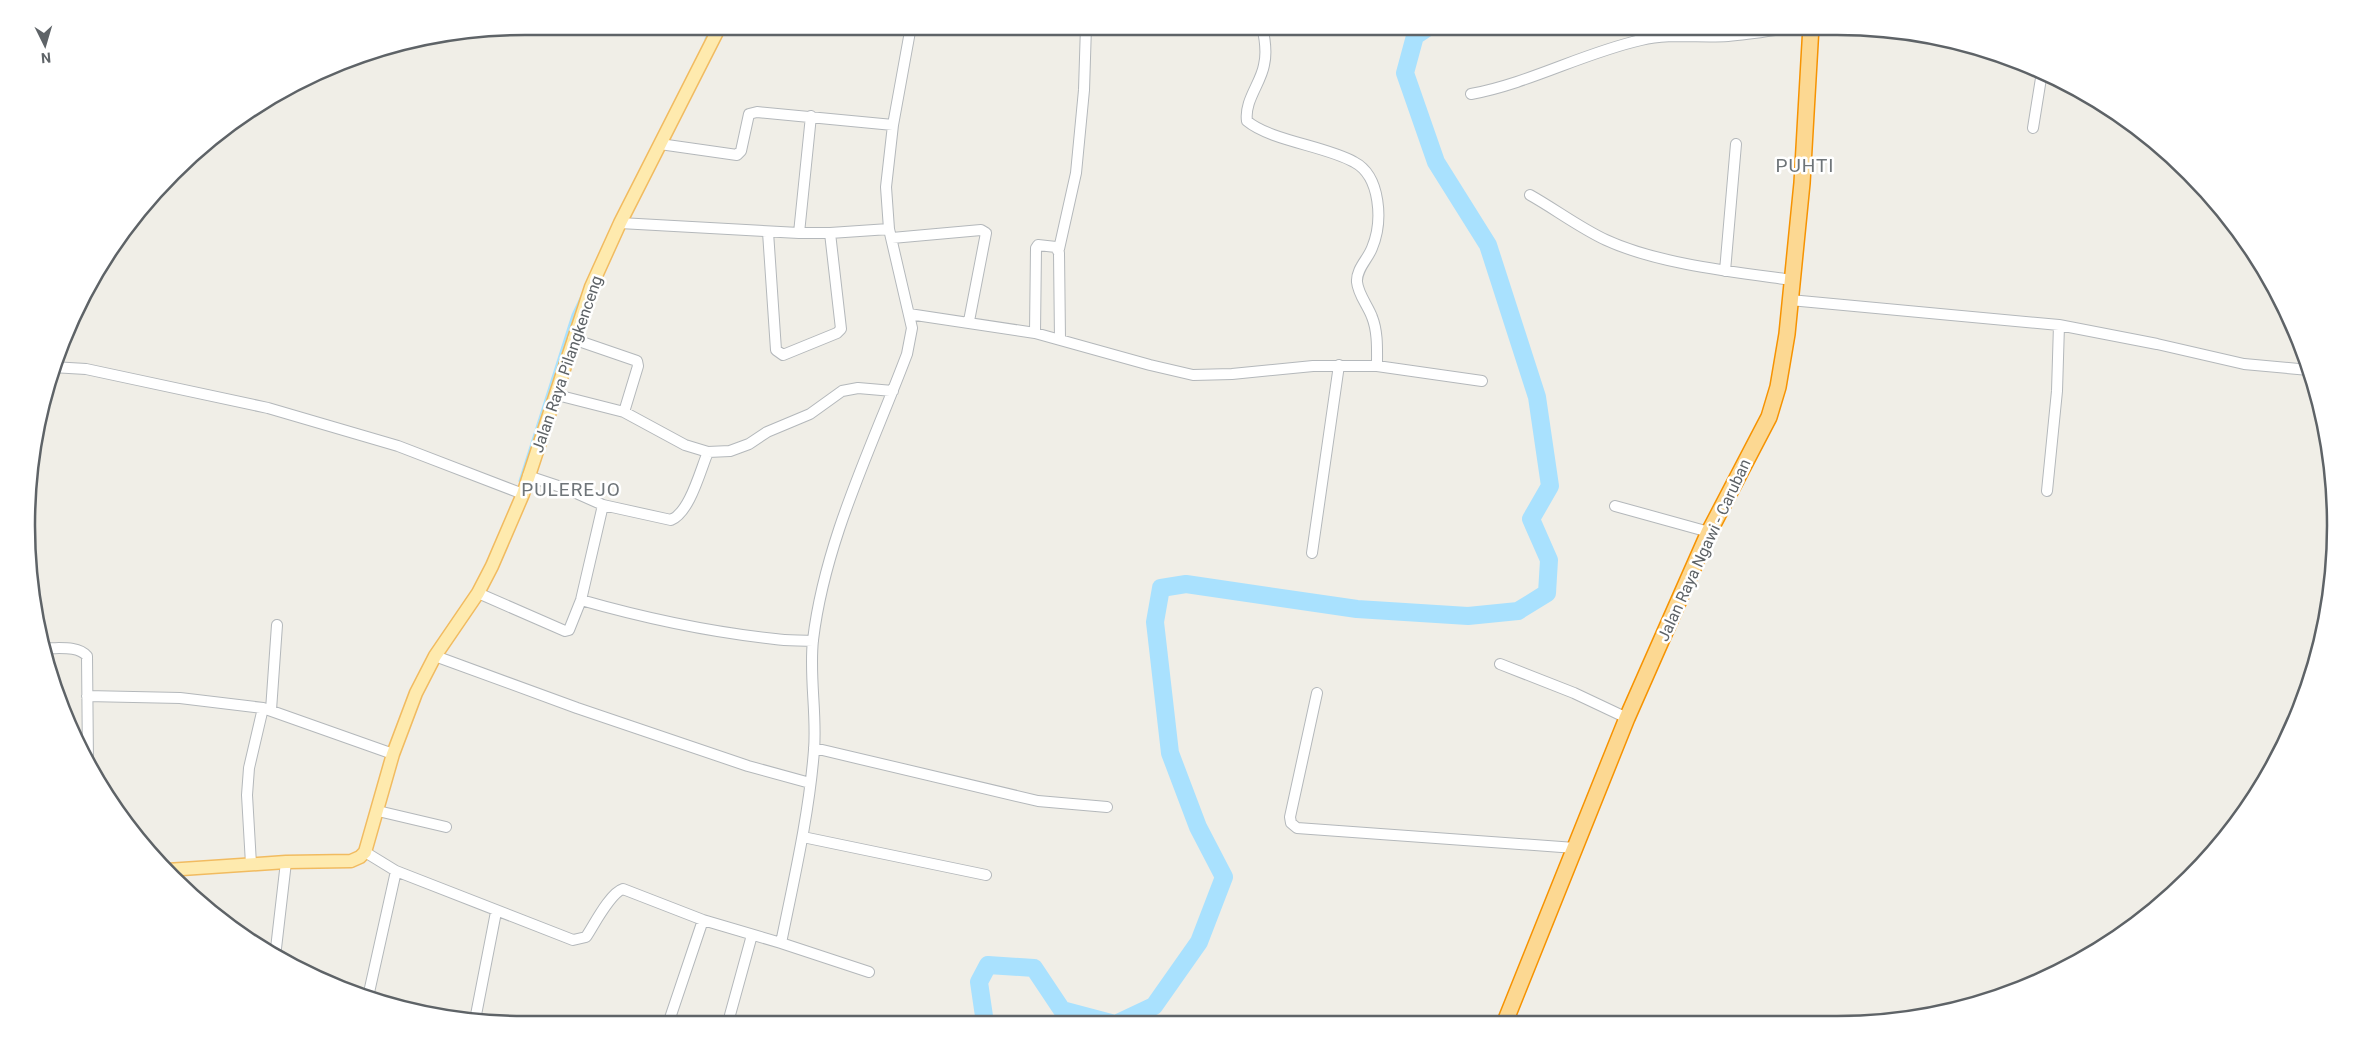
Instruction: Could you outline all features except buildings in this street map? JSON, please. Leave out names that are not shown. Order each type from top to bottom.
[{"type":"highway","name":"Jalan Raya Ngawi - Caruban","points":[[1507,1016],[1626,718],[1709,532],[1769,417],[1783,360],[1790,300],[1802,182],[1810,35]]},
{"type":"main road","name":"Jalan Raya Pilangkenceng","points":[[365,852],[393,754],[416,693],[435,656],[478,594],[523,494],[557,395],[573,339],[592,287],[620,223],[715,35]]},
{"type":"main road","points":[[176,869],[351,860],[360,857],[365,852]]},
{"type":"street","points":[[781,943],[803,837],[810,783],[814,748],[813,641],[827,572],[841,522],[894,391],[911,340],[909,314],[890,233],[886,187],[893,125],[909,35]]},
{"type":"street","points":[[1060,339],[1059,249],[1076,173],[1084,90],[1086,35]]},
{"type":"street","points":[[1264,35],[1264,66],[1247,111],[1247,121],[1280,136],[1354,162],[1369,174],[1375,189],[1378,212],[1376,231],[1372,248],[1357,276],[1357,285],[1373,320],[1377,366]]},
{"type":"street","points":[[1471,94],[1508,85],[1643,39],[1736,35]]},
{"type":"street","points":[[2033,128],[2041,80]]},
{"type":"street","points":[[660,144],[737,154],[742,151],[750,113],[810,116],[893,125]]},
{"type":"street","points":[[799,232],[810,116]]},
{"type":"street","points":[[1725,271],[1736,144]]},
{"type":"street","points":[[1530,195],[1604,240],[1617,245],[1725,271],[1792,280]]},
{"type":"street","points":[[620,223],[768,232],[890,233],[981,230],[986,233],[969,321]]},
{"type":"street","points":[[768,232],[776,350],[783,355],[837,333],[841,329],[830,233]]},
{"type":"street","points":[[1035,333],[1036,248],[1038,245],[1059,249]]},
{"type":"street","points":[[1790,300],[2059,325],[2157,344],[2244,364],[2301,369]]},
{"type":"street","points":[[909,314],[969,321],[1035,333],[1193,375],[1232,374],[1294,367],[1339,365],[1377,366],[1482,381]]},
{"type":"street","points":[[2047,492],[2057,392],[2059,325]]},
{"type":"street","points":[[573,339],[637,360],[638,366],[624,412]]},
{"type":"street","points":[[1312,553],[1339,365]]},
{"type":"street","points":[[61,368],[86,369],[268,408],[398,446],[523,494]]},
{"type":"street","points":[[557,395],[624,412],[685,444],[708,452],[730,451],[749,444],[767,432],[810,414],[842,390],[858,388],[894,391]]},
{"type":"street","points":[[528,476],[567,489],[603,505],[654,518],[671,520],[677,518],[686,506],[708,452]]},
{"type":"street","points":[[478,594],[565,631],[568,630],[581,600],[603,505]]},
{"type":"street","points":[[1614,506],[1709,532]]},
{"type":"street","points":[[581,600],[618,610],[707,628],[772,639],[813,641]]},
{"type":"street","points":[[251,864],[247,795],[248,768],[267,709],[277,625]]},
{"type":"street","points":[[51,649],[82,651],[87,656],[88,745]]},
{"type":"street","points":[[435,656],[577,708],[748,766],[810,783]]},
{"type":"street","points":[[1500,664],[1574,693],[1626,718]]},
{"type":"street","points":[[1317,693],[1290,817],[1292,823],[1297,828],[1575,848]]},
{"type":"street","points":[[87,696],[180,698],[267,709],[393,754]]},
{"type":"street","points":[[814,748],[1038,801],[1106,807]]},
{"type":"street","points":[[378,811],[446,827]]},
{"type":"street","points":[[803,837],[986,875]]},
{"type":"street","points":[[365,852],[396,871],[496,912],[573,940],[586,937],[608,903],[619,890],[623,889],[703,920],[869,972]]},
{"type":"street","points":[[276,948],[286,862]]},
{"type":"street","points":[[369,990],[396,871]]},
{"type":"street","points":[[476,1013],[496,912]]},
{"type":"street","points":[[671,1016],[703,920]]},
{"type":"street","points":[[730,1015],[752,935]]},
{"type":"waterway","points":[[706,39],[708,35]]},
{"type":"waterway","points":[[1133,1016],[1154,1006],[1199,942],[1224,877],[1198,827],[1170,753],[1155,622],[1161,588],[1186,584],[1357,609],[1468,616],[1518,611],[1547,593],[1549,560],[1531,519],[1550,486],[1537,397],[1488,245],[1436,162],[1405,73],[1416,35]]},
{"type":"waterway","points":[[520,481],[573,315],[583,294]]},
{"type":"waterway","points":[[984,1016],[979,982],[988,965],[1034,968],[1062,1010],[1085,1016]]},
{"type":"district","name":"PUHTI","points":[[1805,165]]},
{"type":"district","name":"PULEREJO","points":[[571,489]]}]
